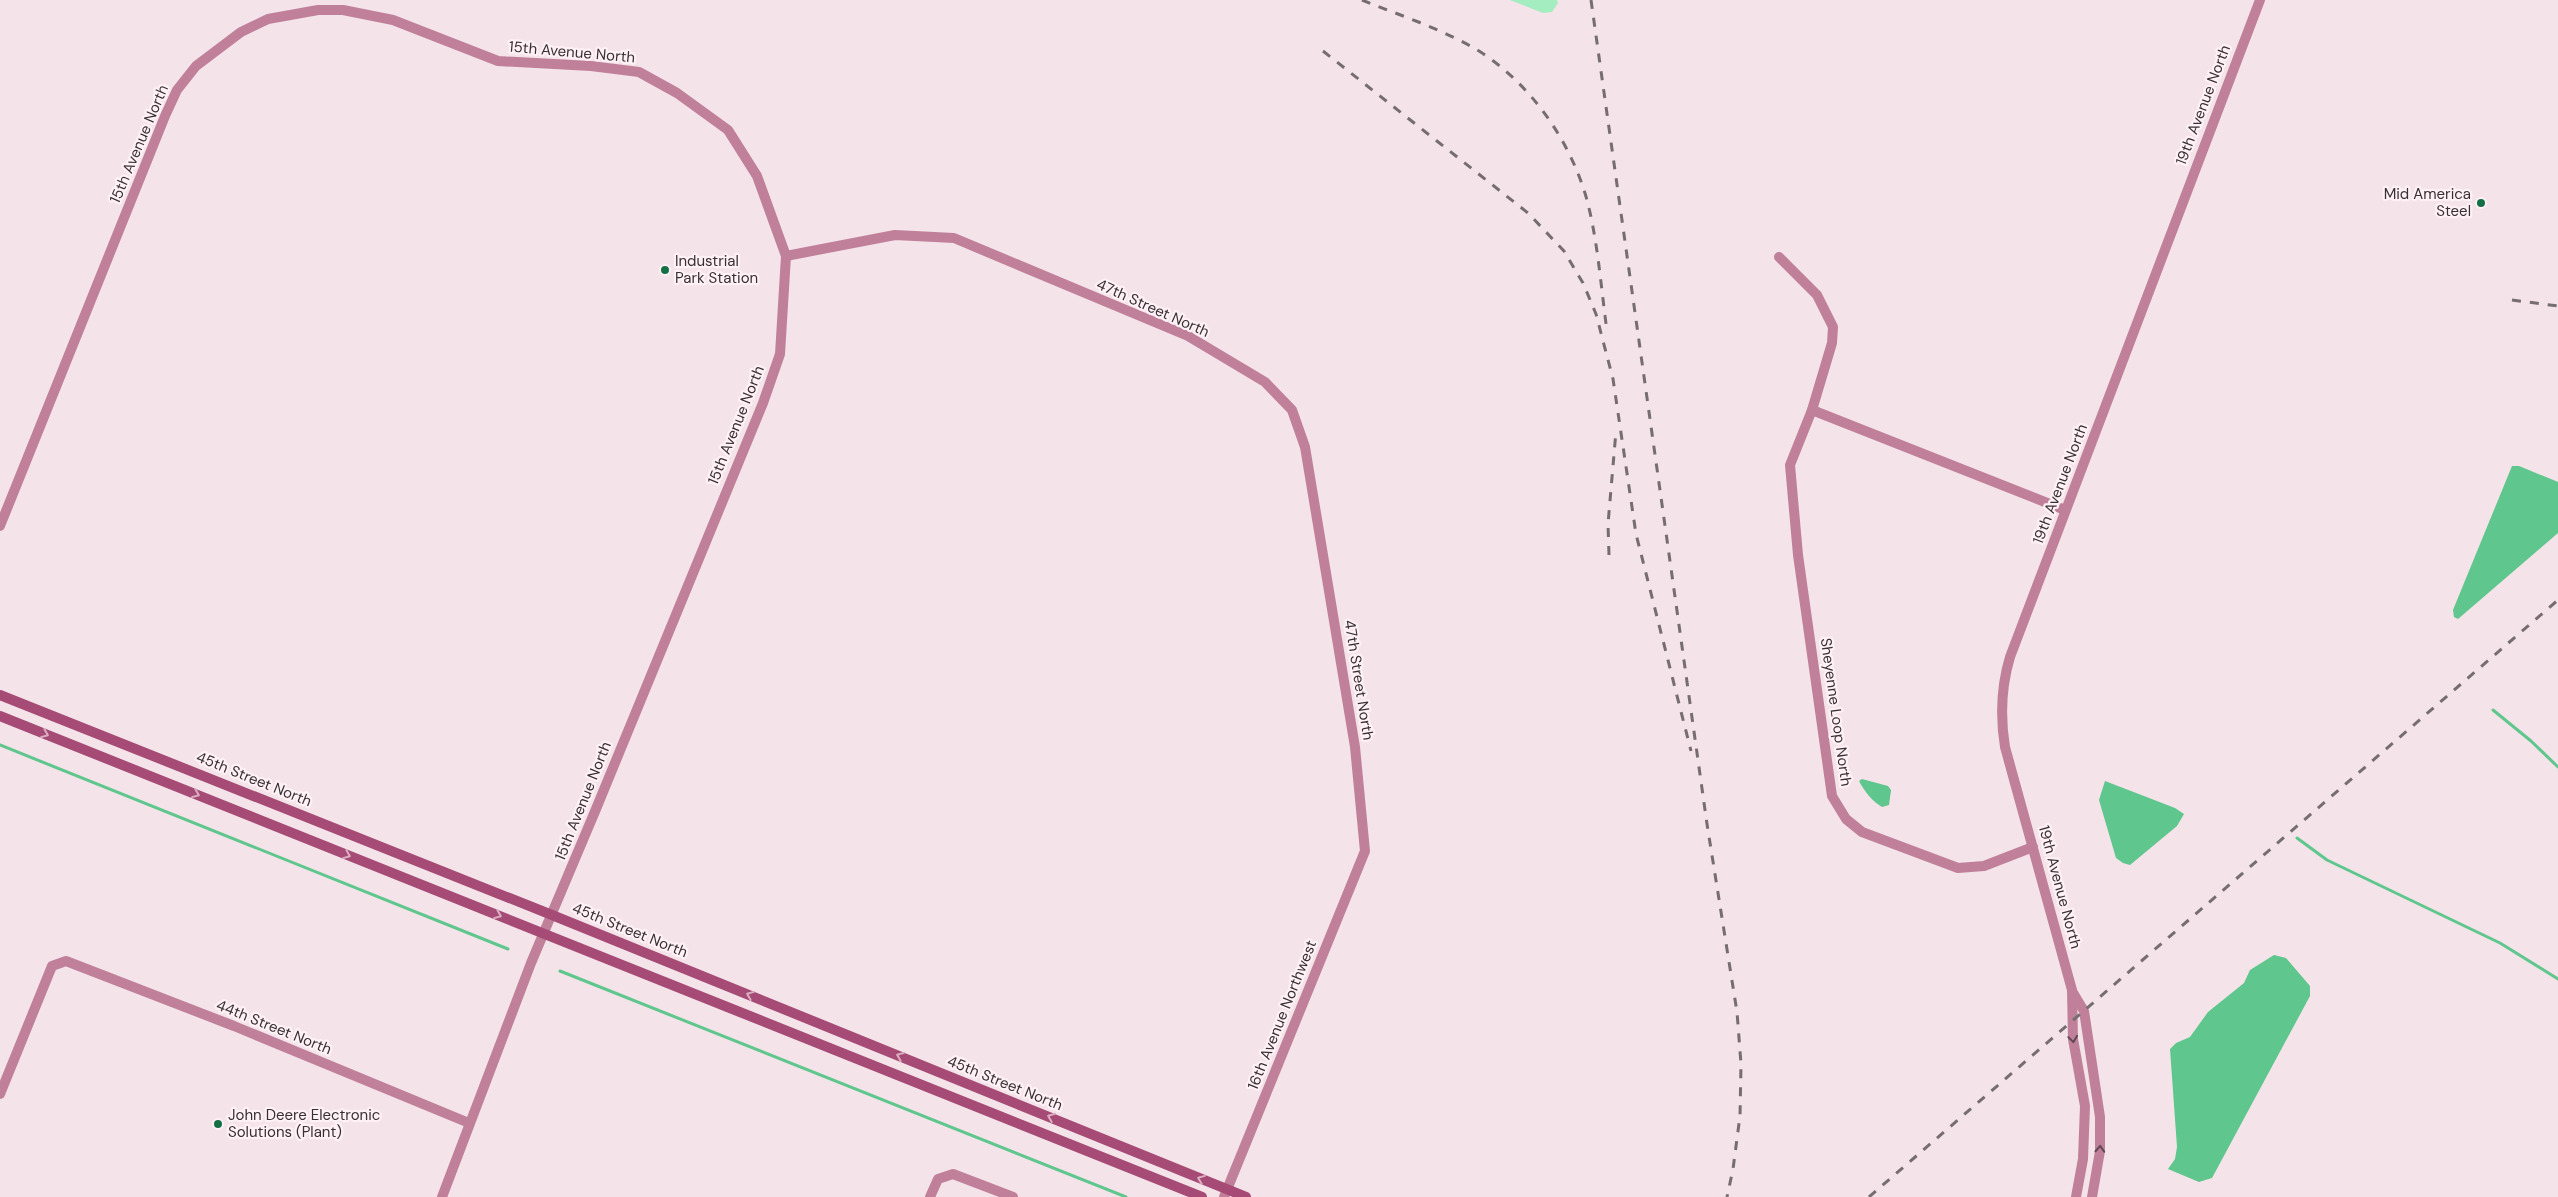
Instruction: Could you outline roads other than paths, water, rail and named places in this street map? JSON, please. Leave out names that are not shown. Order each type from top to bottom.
[{"type":"main road","name":"45th Street North","points":[[0,695],[552,914],[1225,1193],[1246,1197]]},
{"type":"main road","points":[[0,716],[1202,1197]]},
{"type":"street","name":"19th Avenue North","points":[[2076,1197],[2084,1152],[2085,1106],[2073,1039],[2072,990],[2005,747],[2002,729],[2002,690],[2010,657],[2260,0]]},
{"type":"street","name":"15th Avenue North","points":[[0,526],[160,127],[178,90],[196,66],[241,32],[268,19],[318,10],[368,13],[393,20],[498,61],[591,66],[639,72],[677,93],[728,130],[757,176],[786,256],[780,354],[763,404],[507,1022],[442,1197]]},
{"type":"street","name":"47th Street North","points":[[786,256],[894,235],[954,238],[1188,336],[1265,382],[1290,407],[1305,447],[1355,747],[1365,851]]},
{"type":"street","name":"Sheyenne Loop North","points":[[1779,257],[1817,295],[1833,327],[1832,343],[1812,410],[1790,464],[1798,555],[1832,796],[1846,819],[1862,832],[1958,868],[1984,866],[2033,847]]},
{"type":"street","points":[[1812,410],[2066,510]]},
{"type":"street","name":"16th Avenue Northwest","points":[[1225,1193],[1365,851]]},
{"type":"street","name":"44th Street North","points":[[0,1094],[52,966],[66,961],[243,1030],[469,1123]]},
{"type":"street","name":"19th Avenue North","points":[[2072,990],[2084,1011],[2100,1117],[2100,1151],[2092,1197]]},
{"type":"street","points":[[930,1197],[938,1179],[953,1174],[1013,1197]]},
{"type":"waterway","points":[[2493,710],[2531,741],[2558,767]]},
{"type":"waterway","points":[[0,745],[508,949]]},
{"type":"waterway","points":[[2297,838],[2327,860],[2500,943],[2558,979]]},
{"type":"waterway","points":[[560,971],[1126,1197]]},
{"type":"railway","points":[[1362,0],[1433,28],[1474,48],[1494,61],[1512,77],[1544,113],[1570,155],[1587,200],[1597,249],[1607,331]]},
{"type":"railway","points":[[1591,0],[1707,824],[1737,1012],[1741,1064],[1740,1116],[1727,1197]]},
{"type":"railway","points":[[1323,51],[1528,213],[1564,251],[1583,283],[1596,314],[1613,379],[1636,534],[1691,751]]},
{"type":"railway","points":[[2512,300],[2558,306]]},
{"type":"railway","points":[[1609,555],[1608,524],[1616,431]]},
{"type":"railway","points":[[1869,1197],[2558,600]]},
{"type":"place","name":"Mid America Steel","points":[[2481,203]]},
{"type":"place","name":"Industrial Park Station","points":[[665,270]]},
{"type":"place","name":"John Deere Electronic Solutions (Plant)","points":[[218,1124]]}]
